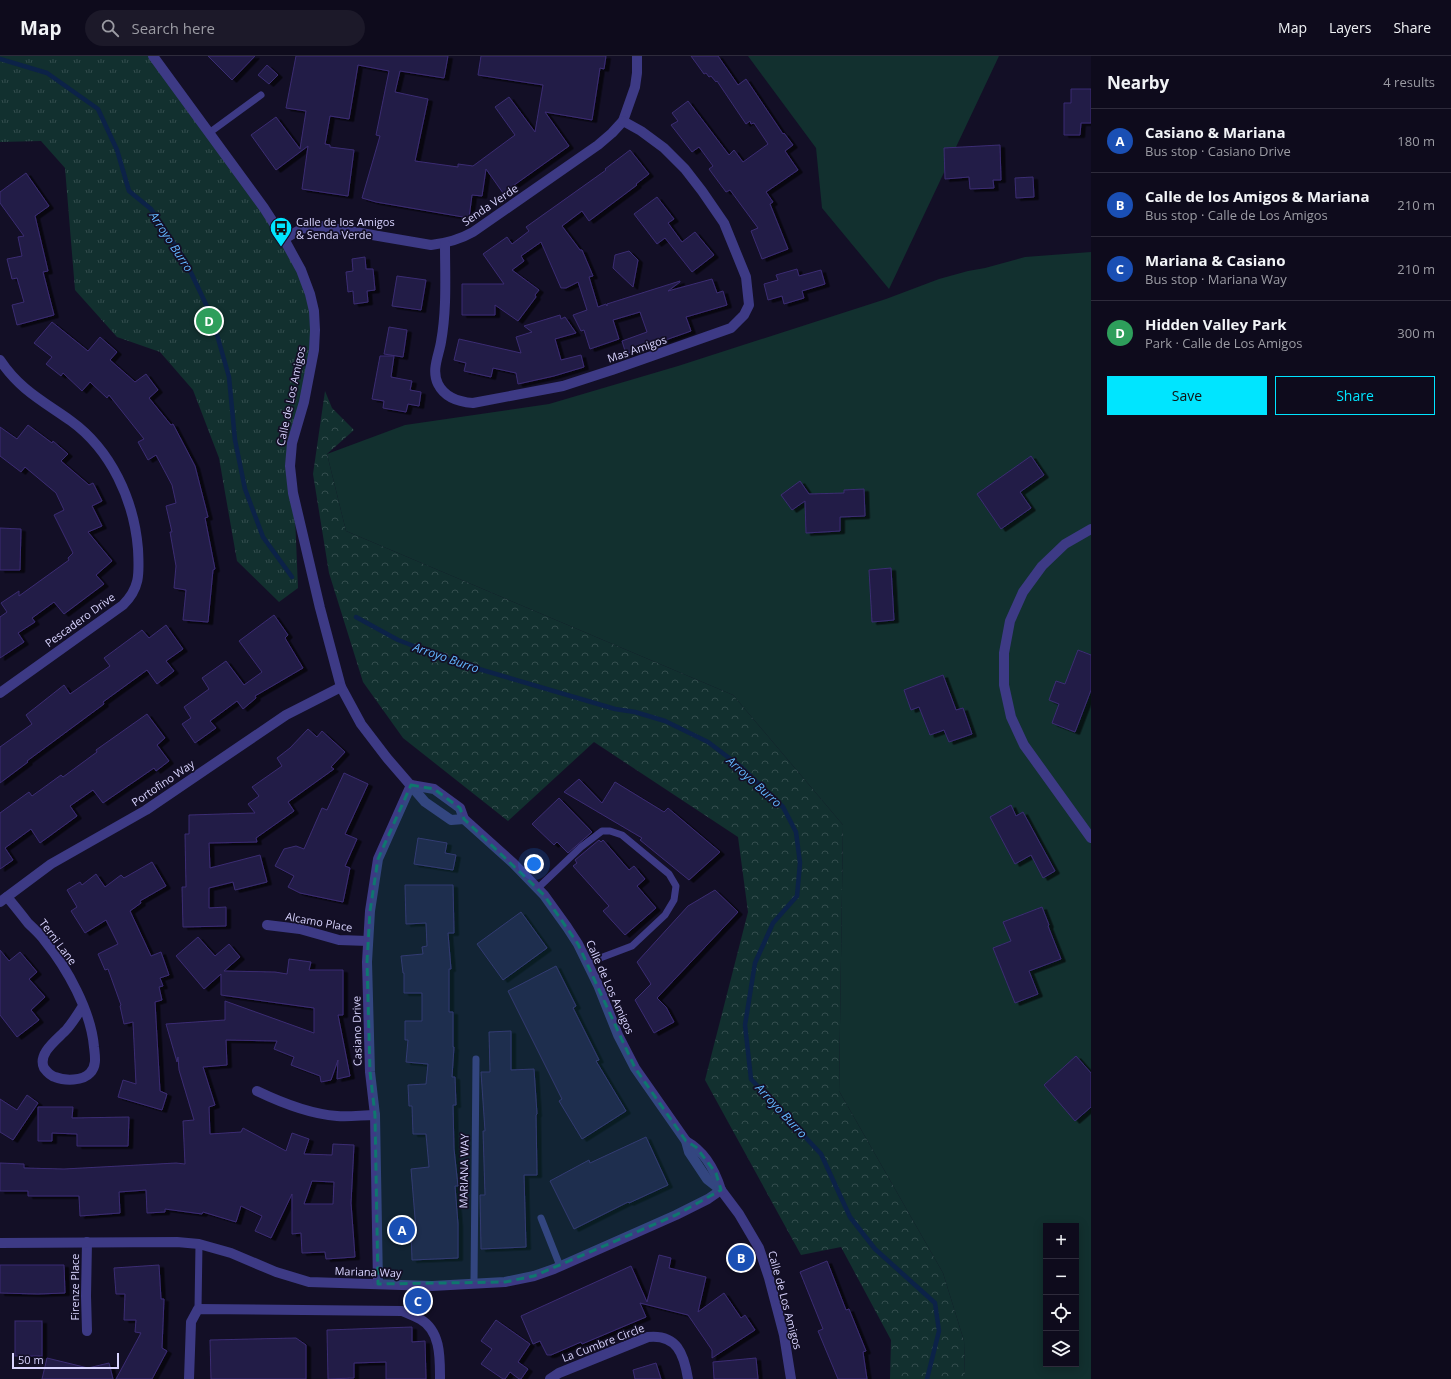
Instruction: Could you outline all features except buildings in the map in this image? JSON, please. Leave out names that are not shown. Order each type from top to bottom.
[{"type":"street","name":"Calle de Los Amigos","points":[[153,56],[264,208],[284,239],[300,270],[310,294],[316,330],[314,350],[304,402],[292,443],[290,466],[293,493],[320,608],[341,687],[361,724],[425,802],[451,820],[464,819]]},
{"type":"street","name":"Senda Verde","points":[[284,239],[304,228],[320,226],[431,244],[445,244],[459,240],[473,232],[598,145],[612,133],[623,121],[635,87],[637,56]]},
{"type":"street","name":"Mas Amigos","points":[[445,244],[445,311],[441,344],[435,372],[437,383],[445,393],[453,399],[462,402],[473,403],[563,386],[634,363],[731,328],[744,315],[749,305],[746,277],[724,223],[702,191],[664,148],[641,130],[623,121]]},
{"type":"street","name":"Pescadero Drive","points":[[0,360],[5,368],[24,389],[38,400],[72,421],[92,439],[112,467],[122,484],[131,510],[137,535],[139,572],[138,580],[132,593],[123,605],[0,693]]},
{"type":"street","points":[[1091,529],[1066,544],[1051,557],[1042,566],[1023,592],[1010,622],[1004,653],[1004,685],[1011,717],[1024,745],[1091,838]]},
{"type":"street","name":"Portofino Way","points":[[3,900],[51,864],[146,810],[286,715],[341,687]]},
{"type":"street","name":"Calle de Los Amigos","points":[[411,785],[434,789],[460,808],[464,819],[513,863],[538,888],[567,926],[598,985],[618,1035],[635,1068],[686,1141],[696,1147],[716,1173],[721,1190],[739,1214],[758,1248],[769,1278],[784,1335],[790,1379]]},
{"type":"street","name":"Casiano Drive","points":[[378,1284],[375,1115],[370,1072],[368,941],[370,911],[378,859],[411,785]]},
{"type":"street","name":"Terni Lane","points":[[3,900],[44,940],[57,958],[69,976],[83,1006],[90,1024],[94,1043],[94,1069],[89,1075],[82,1078],[64,1079],[55,1077],[46,1072],[43,1064],[43,1057],[46,1050],[69,1026],[83,1006]]},
{"type":"street","name":"Alcamo Place","points":[[267,925],[300,929],[339,940],[368,941]]},
{"type":"street","points":[[256,1091],[282,1103],[320,1114],[339,1116],[375,1115]]},
{"type":"street","name":"Mariana Way","points":[[0,1243],[177,1242],[199,1244],[232,1252],[276,1272],[309,1282],[432,1286],[505,1282],[534,1276],[560,1266],[676,1215],[708,1199],[721,1190]]},
{"type":"street","name":"Firenze Place","points":[[87,1242],[87,1331]]},
{"type":"street","points":[[189,1379],[191,1322],[198,1309],[402,1311],[421,1320],[435,1334],[440,1359],[440,1379]]},
{"type":"street","name":"La Cumbre Circle","points":[[550,1379],[558,1373],[648,1337],[656,1336],[670,1340],[676,1345],[683,1359],[688,1379]]},
{"type":"lane","points":[[209,132],[261,95]]},
{"type":"lane","points":[[538,888],[582,847],[602,831],[610,831],[622,835],[669,874],[676,886],[674,900],[665,915],[632,946],[587,963]]},
{"type":"lane","name":"MARIANA WAY","points":[[474,1284],[476,1059]]},
{"type":"lane","points":[[541,1218],[560,1266]]},
{"type":"lane","points":[[198,1309],[199,1244]]},
{"type":"highlighted area","points":[[411,785],[434,789],[460,808],[464,819],[544,895],[578,944],[635,1068],[686,1141],[696,1147],[716,1173],[721,1190],[676,1215],[534,1276],[505,1282],[378,1284],[375,1115],[370,1072],[367,962],[370,911],[378,859]]},
{"type":"green space","points":[[0,56],[153,56],[264,208],[301,270],[315,330],[292,443],[298,588],[279,602],[237,561],[219,458],[193,390],[160,352],[117,337],[75,290],[65,168],[41,141],[0,142]]},
{"type":"green space","points":[[748,56],[999,56],[889,289],[822,208],[816,148]]},
{"type":"green space","points":[[1091,252],[1091,1379],[965,1379],[964,1341],[943,1273],[839,1091],[843,825],[733,695],[346,531],[327,454],[405,425],[549,404],[678,366],[886,299],[939,279],[1025,257]]},
{"type":"green space","points":[[325,391],[332,408],[354,430],[327,454],[346,531],[733,695],[843,825],[839,1091],[943,1273],[964,1341],[965,1379],[890,1379],[891,1340],[841,1247],[801,1255],[705,1080],[748,912],[738,837],[594,742],[508,821],[403,738],[363,682],[329,573],[313,474]]},
{"type":"waterway","name":"Arroyo Burro","points":[[0,59],[47,73],[98,109],[117,150],[129,191],[151,209],[185,260],[212,317],[229,377],[235,440],[245,489],[263,537],[292,577]]},
{"type":"waterway","name":"Arroyo Burro","points":[[356,617],[398,640],[455,662],[615,709],[635,712],[665,721],[708,742],[741,767],[783,807],[796,832],[800,863],[797,896],[773,923],[755,963],[745,1025],[751,1079],[821,1154],[850,1217],[875,1249],[935,1303],[939,1331],[927,1379]]},
{"type":"place","name":"Calle de los Amigos & Senda Verde","points":[[281,248]]},
{"type":"place","name":"Hidden Valley Park","points":[[209,321]]},
{"type":"place","name":"Casiano & Mariana","points":[[402,1230]]},
{"type":"place","name":"Calle de los Amigos & Mariana","points":[[741,1258]]},
{"type":"place","name":"Mariana & Casiano","points":[[418,1301]]}]
